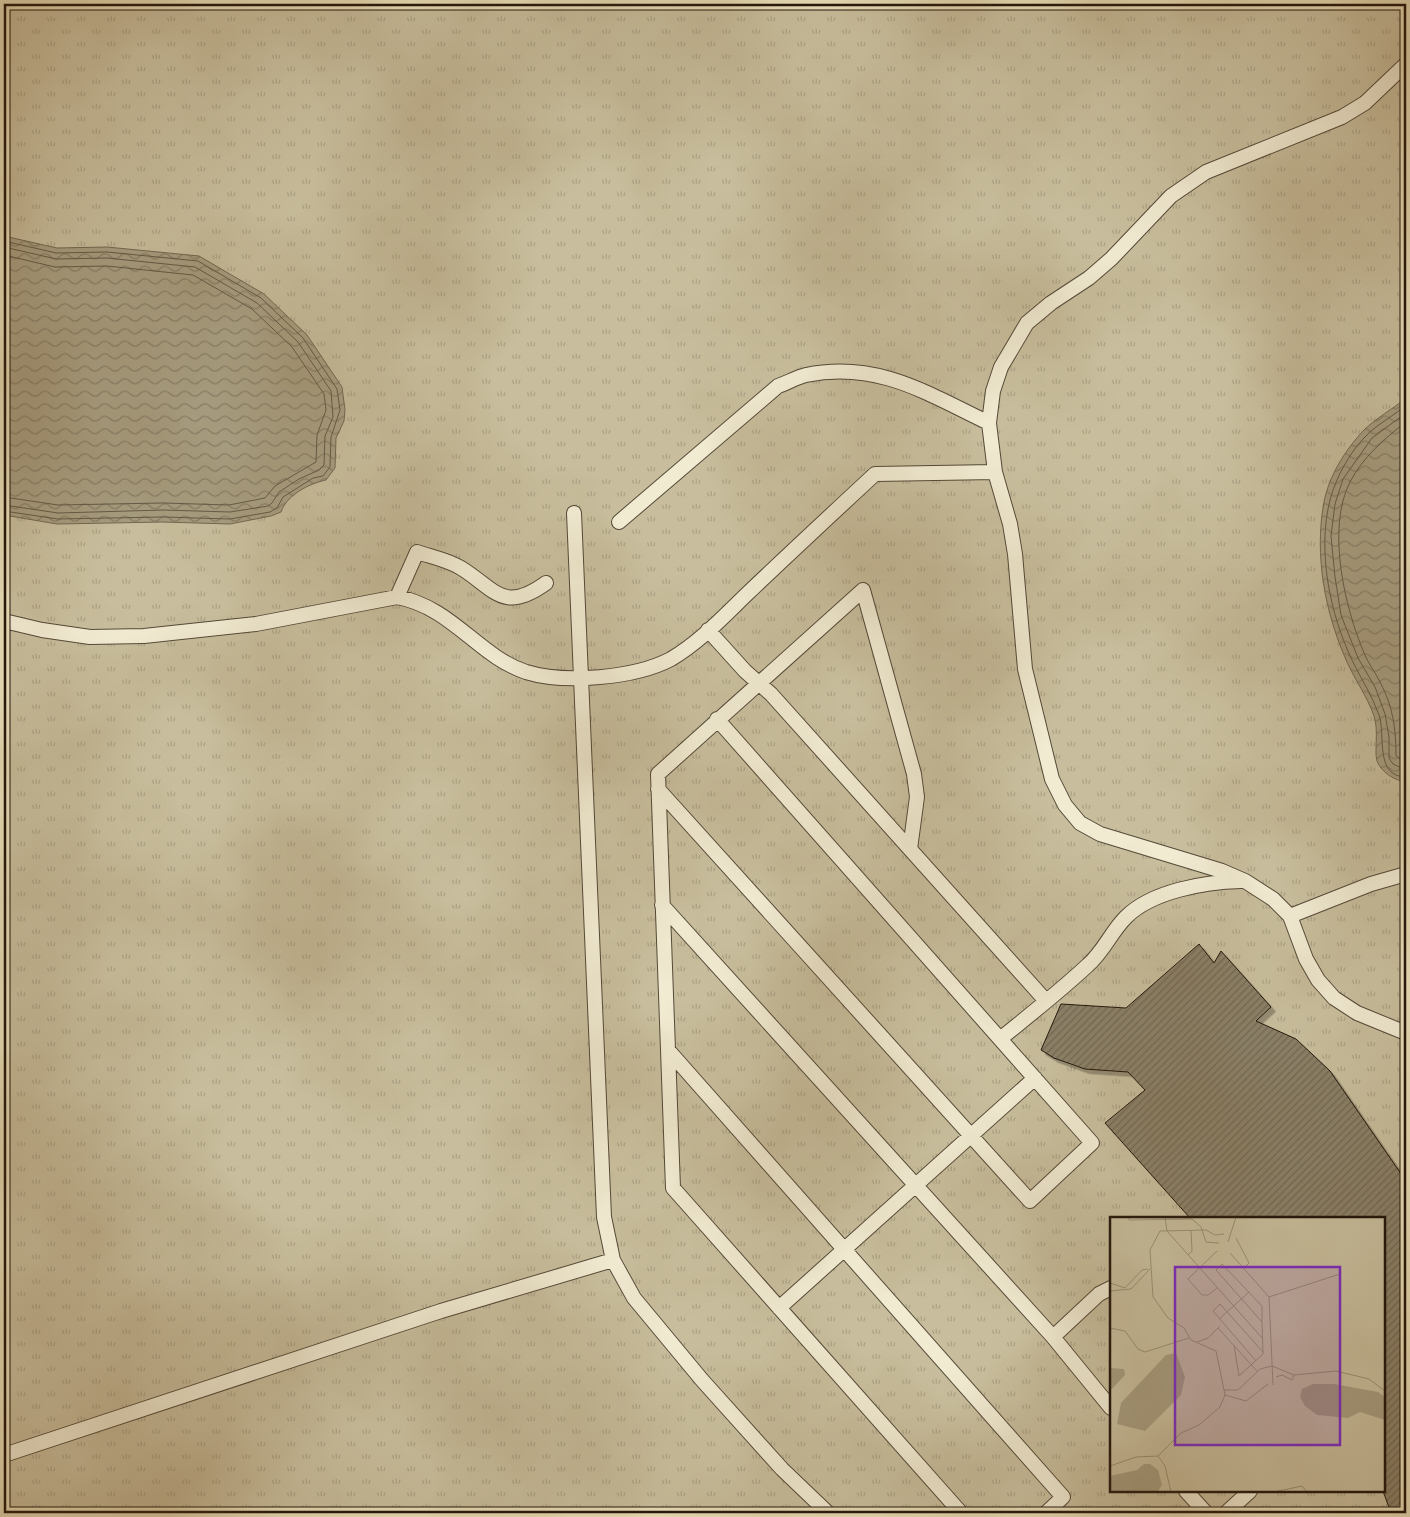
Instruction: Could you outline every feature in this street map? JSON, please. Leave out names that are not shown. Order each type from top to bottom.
[{"type":"lane","points":[[1406,64],[1365,103],[1342,117],[1206,172],[1171,196],[1111,259],[1027,323],[1001,367],[993,391],[990,423],[995,472],[1010,524],[1015,554],[1025,670],[1052,779],[1065,805],[1080,823],[1100,834],[1189,860],[1245,881],[1273,899],[1290,916],[1306,959],[1318,980],[1334,998],[1357,1013],[1406,1033]]},
{"type":"lane","points":[[619,522],[778,386],[806,375],[838,372],[870,373],[896,379],[990,423]]},
{"type":"lane","points":[[4,621],[42,630],[90,637],[144,636],[256,624],[397,596],[415,600],[436,612],[503,660],[526,672],[552,676],[581,677],[626,674],[650,668],[689,648],[875,474],[995,472]]},
{"type":"lane","points":[[574,513],[604,1217],[613,1260],[634,1298],[696,1372],[782,1469],[824,1512]]},
{"type":"lane","points":[[397,596],[417,552],[461,568],[498,596],[526,596],[546,583]]},
{"type":"lane","points":[[910,849],[917,796],[914,774],[863,590],[666,764],[658,774],[673,1188],[961,1513]]},
{"type":"lane","points":[[708,630],[758,682],[1046,1001]]},
{"type":"lane","points":[[658,789],[1030,1201],[1092,1143],[717,719]]},
{"type":"lane","points":[[1290,916],[1371,884],[1406,874]]},
{"type":"lane","points":[[1000,1039],[1089,965],[1127,915],[1143,905],[1190,887],[1216,882],[1245,881]]},
{"type":"lane","points":[[662,905],[1052,1337],[1110,1407]]},
{"type":"lane","points":[[668,1050],[846,1249],[1063,1497],[1046,1513]]},
{"type":"lane","points":[[779,1308],[1035,1078]]},
{"type":"lane","points":[[4,1455],[441,1311],[613,1260]]},
{"type":"lane","points":[[1052,1337],[1099,1294],[1110,1288]]},
{"type":"lane","points":[[1187,1492],[1206,1513]]},
{"type":"lane","points":[[1226,1513],[1249,1492]]},
{"type":"green space","points":[[4,4],[1406,4],[1406,1513],[4,1513]]},
{"type":"water","points":[[4,236],[57,248],[107,247],[199,256],[264,294],[307,335],[342,387],[345,410],[344,421],[336,438],[335,468],[326,480],[305,487],[293,495],[281,512],[271,516],[230,524],[163,522],[57,524],[4,515]]},
{"type":"water","points":[[1406,398],[1406,781],[1402,781],[1389,776],[1377,761],[1374,716],[1339,643],[1327,604],[1320,542],[1326,492],[1339,464],[1350,446],[1364,430]]},
{"type":"building","points":[[1199,944],[1214,963],[1221,951],[1271,1007],[1256,1021],[1296,1039],[1330,1071],[1406,1181],[1406,1513],[1391,1513],[1383,1492],[1385,1492],[1385,1217],[1189,1217],[1105,1123],[1145,1090],[1128,1072],[1085,1069],[1054,1058],[1041,1050],[1061,1004],[1126,1008]]}]
